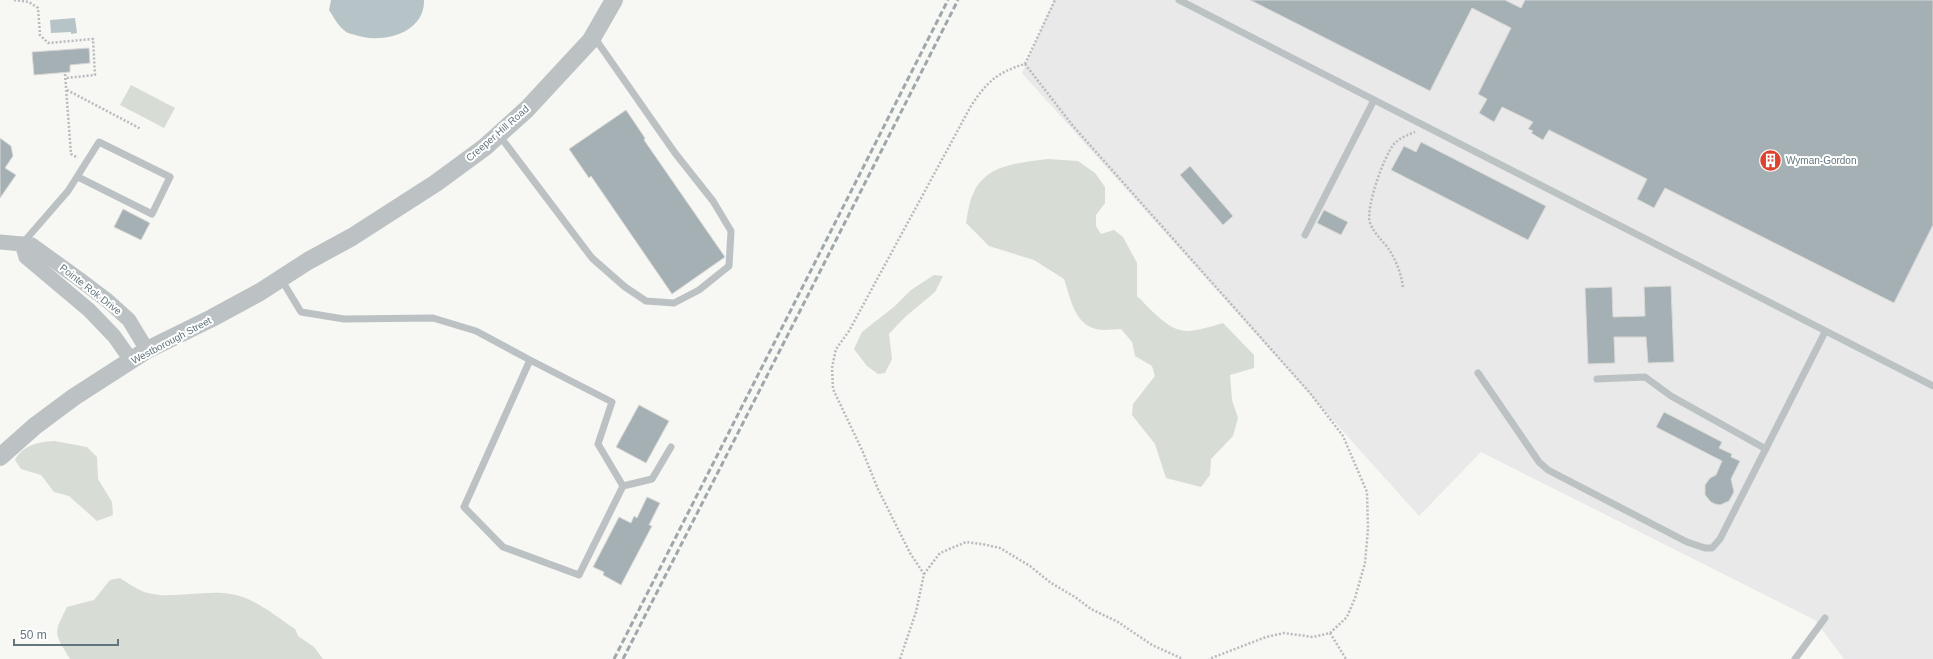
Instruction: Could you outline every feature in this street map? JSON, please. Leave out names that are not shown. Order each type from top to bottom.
[{"type":"street","name":"Creeper Hill Road","points":[[352,237],[436,183],[485,147],[531,104],[593,36],[614,0]]},
{"type":"street","name":"Westborough Street","points":[[0,457],[35,426],[56,410],[147,350],[212,318],[352,237]]},
{"type":"street","name":"Pointe Rok Drive","points":[[0,242],[32,245],[108,300],[129,320],[147,350]]},
{"type":"street","name":"Pointe Rok Drive","points":[[22,244],[26,257],[89,310],[114,336],[131,360]]},
{"type":"lane","points":[[1179,0],[1933,386]]},
{"type":"lane","points":[[498,134],[592,258],[625,287],[646,301],[674,303],[699,290],[729,266],[731,231],[713,201],[675,153],[593,36]]},
{"type":"lane","points":[[1305,235],[1374,100]]},
{"type":"lane","points":[[22,244],[68,191],[99,142],[170,177],[152,214],[78,177]]},
{"type":"lane","points":[[281,278],[301,312],[344,319],[433,318],[476,331],[612,402],[598,444],[622,486]]},
{"type":"lane","points":[[1478,373],[1539,462],[1548,470],[1687,542],[1705,548],[1712,548],[1720,539],[1825,332]]},
{"type":"lane","points":[[530,360],[464,507],[503,547],[579,575],[622,486]]},
{"type":"lane","points":[[1597,379],[1645,377],[1671,396],[1766,449]]},
{"type":"lane","points":[[622,486],[652,479],[671,447]]},
{"type":"lane","points":[[1795,659],[1825,618]]},
{"type":"path","points":[[14,0],[29,2],[38,8],[40,34],[48,43],[93,39],[95,75],[66,78]]},
{"type":"path","points":[[924,574],[910,553],[878,489],[862,450],[833,390],[832,368],[836,350],[849,332],[971,106],[985,86],[1009,70],[1025,64],[1055,0]]},
{"type":"path","points":[[1025,64],[1073,126],[1305,387],[1343,436],[1367,492],[1368,529],[1365,563],[1355,598],[1347,617],[1330,633],[1313,637],[1297,634],[1278,635],[1209,659]]},
{"type":"path","points":[[65,74],[71,154],[86,163]]},
{"type":"path","points":[[66,90],[141,129]]},
{"type":"path","points":[[1403,287],[1401,274],[1394,260],[1387,247],[1376,235],[1369,221],[1370,206],[1384,164],[1393,146],[1400,139],[1426,127]]},
{"type":"path","points":[[900,659],[916,612],[924,574],[940,553],[966,542],[1000,548],[1030,566],[1051,583],[1075,597],[1091,609],[1118,622],[1152,645],[1183,659]]},
{"type":"path","points":[[1330,633],[1346,659]]},
{"type":"shaded area","points":[[331,0],[424,0],[422,12],[417,21],[409,28],[400,34],[377,38],[351,34],[345,31],[329,10]]},
{"type":"shaded area","name":"Wyman-Gordon","points":[[1054,0],[1933,0],[1933,659],[1844,659],[1815,620],[1481,452],[1419,516],[1022,73]]},
{"type":"shaded area","points":[[75,18],[77,33],[51,33],[50,20]]},
{"type":"shaded area","points":[[131,85],[175,108],[164,128],[120,105]]},
{"type":"shaded area","points":[[1048,159],[1078,161],[1095,173],[1105,187],[1105,203],[1096,215],[1096,226],[1101,234],[1114,230],[1123,237],[1137,263],[1137,296],[1154,313],[1168,324],[1182,331],[1198,330],[1223,323],[1254,355],[1254,368],[1230,375],[1232,400],[1238,418],[1233,436],[1211,459],[1210,475],[1201,487],[1166,478],[1155,444],[1132,415],[1133,404],[1155,376],[1152,366],[1135,356],[1132,342],[1121,329],[1102,330],[1089,326],[1078,315],[1074,308],[1064,279],[1034,260],[989,246],[966,223],[972,196],[980,183],[987,176],[1005,166]]},
{"type":"shaded area","points":[[934,275],[943,276],[935,292],[905,317],[889,334],[892,359],[885,373],[878,374],[867,366],[854,349],[862,332],[895,306],[911,290]]},
{"type":"shaded area","points":[[54,441],[87,447],[97,457],[98,479],[112,502],[113,515],[97,521],[69,496],[54,492],[41,475],[21,469],[15,460],[22,451],[32,445]]},
{"type":"shaded area","points":[[120,578],[141,591],[155,594],[178,595],[225,593],[244,597],[267,609],[295,629],[298,636],[314,647],[323,659],[70,659],[58,638],[57,633],[59,623],[67,607],[94,600],[110,580]]},
{"type":"building","name":"Wyman-Gordon","points":[[1250,0],[1505,0],[1521,8],[1525,0],[1933,0],[1933,225],[1894,303],[1665,188],[1654,208],[1637,199],[1647,179],[1549,130],[1543,140],[1531,133],[1533,131],[1528,129],[1533,122],[1502,107],[1494,122],[1479,113],[1487,99],[1478,94],[1511,28],[1472,8],[1430,91]]},
{"type":"building","points":[[89,48],[90,63],[70,65],[70,72],[34,75],[32,52]]},
{"type":"building","points":[[626,110],[645,138],[644,140],[725,257],[672,294],[591,176],[589,178],[569,149]]},
{"type":"building","points":[[0,138],[11,146],[13,156],[5,168],[16,175],[0,198]]},
{"type":"building","points":[[1421,142],[1546,206],[1528,240],[1391,170],[1404,146],[1416,152]]},
{"type":"building","points":[[1190,166],[1233,216],[1223,225],[1180,175]]},
{"type":"building","points":[[123,209],[150,223],[141,240],[114,227]]},
{"type":"building","points":[[1324,210],[1348,222],[1341,235],[1317,223]]},
{"type":"building","points":[[1671,286],[1674,362],[1648,363],[1646,337],[1614,337],[1615,363],[1588,364],[1585,288],[1612,287],[1613,317],[1645,316],[1644,287]]},
{"type":"building","points":[[639,405],[669,421],[646,463],[616,447]]},
{"type":"building","points":[[1664,412],[1722,442],[1719,448],[1732,454],[1731,457],[1740,461],[1731,479],[1734,492],[1729,501],[1720,505],[1715,504],[1705,495],[1705,485],[1710,478],[1716,475],[1722,461],[1656,427]]},
{"type":"building","points":[[647,497],[660,503],[649,525],[652,526],[621,585],[603,575],[604,572],[593,567],[619,517],[631,523],[634,516],[637,518]]},
{"type":"railway","points":[[614,659],[948,0]]},
{"type":"railway","points":[[623,659],[958,0]]},
{"type":"place","name":"Wyman-Gordon","points":[[1770,160]]}]
